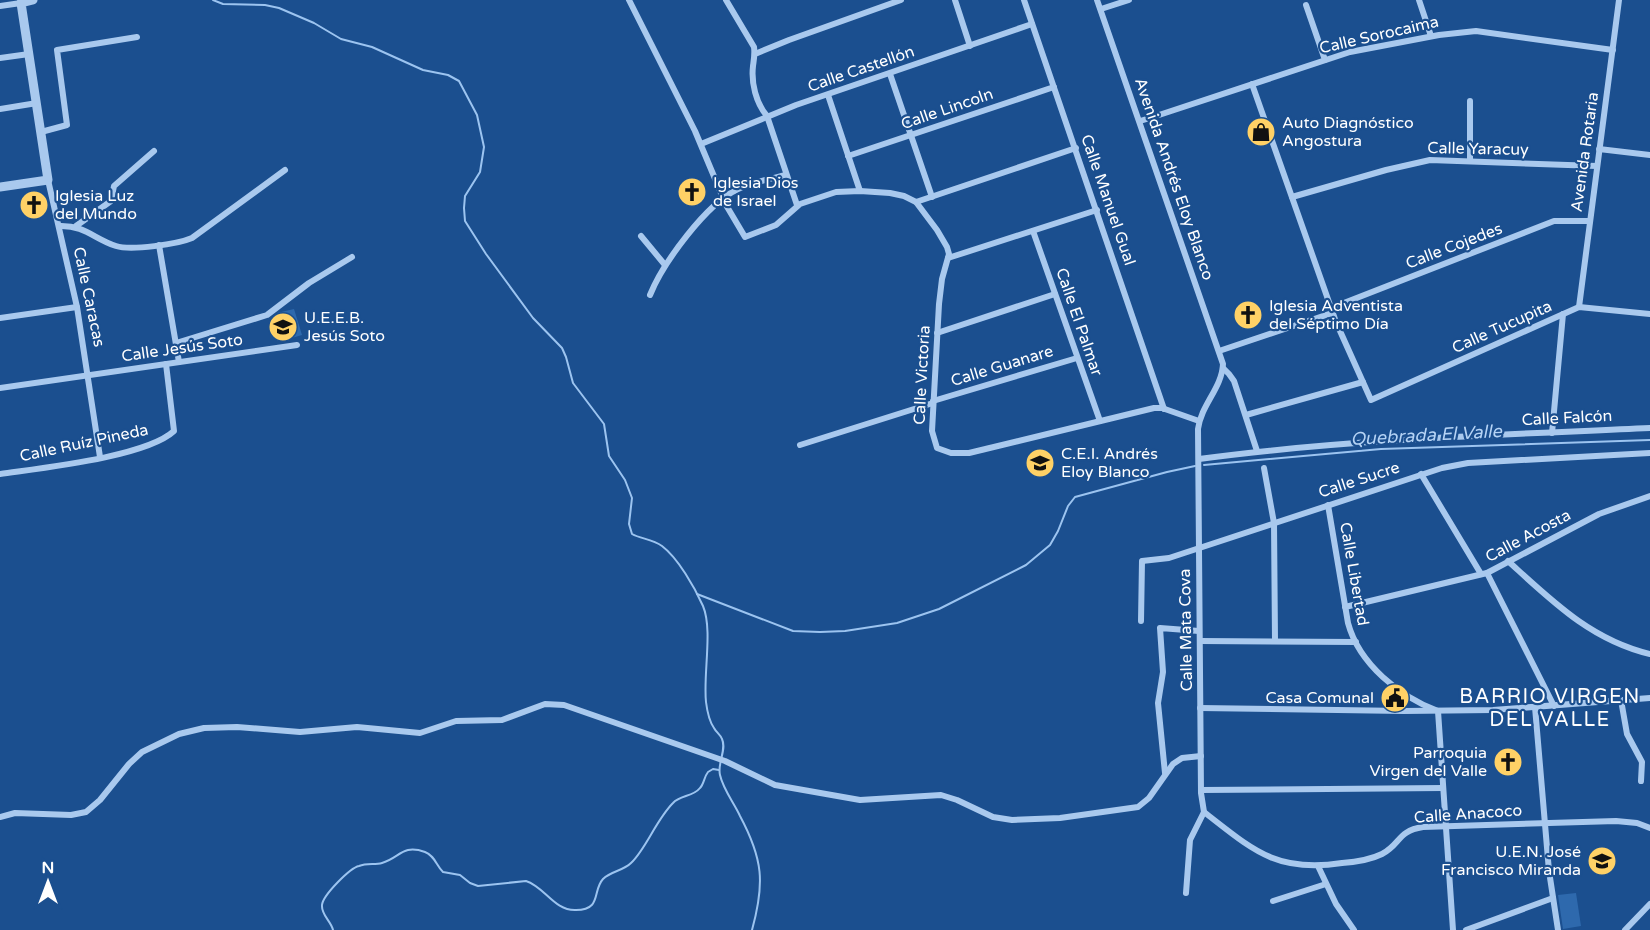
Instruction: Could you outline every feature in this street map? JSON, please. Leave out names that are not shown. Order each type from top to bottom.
[{"type":"street","points":[[0,6],[33,0]]},
{"type":"street","points":[[628,0],[701,144],[724,199],[745,237],[777,225],[797,205],[836,192],[890,193],[916,202],[945,243],[948,258],[1097,210]]},
{"type":"street","points":[[726,0],[748,36],[755,54],[754,85],[760,108],[766,116],[797,205]]},
{"type":"street","points":[[755,54],[901,0]]},
{"type":"street","points":[[955,0],[970,46]]},
{"type":"street","name":"Calle Manuel Gual","points":[[1024,0],[1164,409]]},
{"type":"street","name":"Avenida Andrés Eloy Blanco","points":[[1097,0],[1219,351],[1223,369],[1232,377],[1257,451]]},
{"type":"street","points":[[1101,9],[1129,0]]},
{"type":"street","points":[[1419,0],[1431,36]]},
{"type":"street","name":"Avenida Rotaria","points":[[1579,307],[1619,0]]},
{"type":"street","name":"Calle Caracas","points":[[21,1],[48,180],[77,307],[100,457]]},
{"type":"street","points":[[1306,5],[1325,60]]},
{"type":"street","name":"Calle Castellón","points":[[701,144],[766,116],[1032,24]]},
{"type":"street","name":"Calle Sorocaima","points":[[1159,115],[1350,52],[1431,36],[1476,31],[1613,50]]},
{"type":"street","points":[[41,132],[67,125],[57,50],[137,37]]},
{"type":"street","points":[[0,58],[29,54]]},
{"type":"street","points":[[890,74],[932,197]]},
{"type":"street","points":[[1246,416],[1363,382],[1331,310],[1252,84]]},
{"type":"street","name":"Calle Lincoln","points":[[848,156],[1054,87]]},
{"type":"street","points":[[828,95],[860,191]]},
{"type":"street","points":[[1470,100],[1470,161]]},
{"type":"street","points":[[0,109],[37,103]]},
{"type":"street","points":[[1140,121],[1150,118]]},
{"type":"street","points":[[916,202],[1076,148]]},
{"type":"street","points":[[1599,149],[1650,155]]},
{"type":"street","points":[[76,226],[107,205],[112,198],[114,186],[154,151]]},
{"type":"street","name":"Calle Yaracuy","points":[[1292,197],[1422,161],[1597,166]]},
{"type":"street","points":[[59,226],[76,226],[117,246],[178,242],[192,238],[285,170]]},
{"type":"street","points":[[650,295],[665,265],[689,234],[724,199],[738,189],[786,175]]},
{"type":"street","points":[[0,187],[48,180]]},
{"type":"street","name":"Calle Cojedes","points":[[1219,351],[1331,310],[1554,220],[1590,221]]},
{"type":"street","name":"Calle El Palmar","points":[[1033,231],[1100,421]]},
{"type":"street","points":[[641,236],[665,265]]},
{"type":"street","points":[[159,245],[179,362]]},
{"type":"street","points":[[176,343],[267,315],[309,283],[352,257]]},
{"type":"street","name":"Calle Victoria","points":[[948,258],[940,290],[933,402],[932,431],[935,444],[940,450],[951,453],[981,450],[1154,408],[1164,409],[1199,421]]},
{"type":"street","points":[[937,333],[1055,294]]},
{"type":"street","points":[[0,318],[77,307]]},
{"type":"street","name":"Calle Tucupita","points":[[1363,382],[1371,400],[1579,307],[1650,314]]},
{"type":"street","points":[[1552,433],[1563,314]]},
{"type":"street","name":"Calle Jesús Soto","points":[[0,388],[297,345]]},
{"type":"street","name":"Calle Guanare","points":[[800,445],[1077,358]]},
{"type":"street","name":"Calle Ruíz Pineda","points":[[0,474],[100,457],[157,442],[174,431],[166,364]]},
{"type":"street","name":"Calle Mata Cova","points":[[1204,812],[1201,790],[1199,421],[1217,387],[1223,369]]},
{"type":"street","name":"Calle Falcón","points":[[1198,459],[1345,442],[1650,428]]},
{"type":"street","name":"Calle Sucre","points":[[1141,621],[1142,561],[1169,558],[1442,468],[1468,463],[1650,453]]},
{"type":"street","points":[[1264,468],[1274,523],[1275,641]]},
{"type":"street","points":[[1421,474],[1484,573],[1554,706]]},
{"type":"street","name":"Calle Acosta","points":[[1345,607],[1484,573],[1599,514],[1650,496]]},
{"type":"street","name":"Calle Libertad","points":[[1328,505],[1350,632],[1388,683],[1420,704],[1438,711]]},
{"type":"street","points":[[1508,561],[1580,624],[1621,646],[1650,654]]},
{"type":"street","points":[[1166,773],[1162,758],[1158,703],[1162,672],[1160,628],[1199,631]]},
{"type":"street","points":[[1200,640],[1356,642]]},
{"type":"street","points":[[1200,708],[1438,711],[1554,706],[1650,698]]},
{"type":"street","points":[[1621,700],[1627,734],[1642,762],[1641,781]]},
{"type":"street","points":[[0,817],[15,813],[71,815],[86,812],[100,800],[129,764],[142,752],[179,734],[215,727],[300,732],[357,727],[420,733],[456,720],[502,720],[545,704],[557,703],[725,761],[776,785],[860,800],[941,795],[993,817],[1012,820],[1060,818],[1138,807],[1149,798],[1166,773],[1179,760],[1201,756]]},
{"type":"street","points":[[1535,707],[1545,822],[1558,930]]},
{"type":"street","points":[[1438,711],[1453,930]]},
{"type":"street","points":[[1201,790],[1443,788]]},
{"type":"street","points":[[1186,893],[1190,840],[1204,812]]},
{"type":"street","name":"Calle Anacoco","points":[[1204,812],[1247,844],[1271,858],[1291,864],[1317,866],[1373,857],[1388,850],[1409,830],[1446,826],[1626,821],[1650,828]]},
{"type":"street","points":[[1317,866],[1341,913],[1354,930]]},
{"type":"street","points":[[1273,901],[1326,884]]},
{"type":"street","points":[[1466,930],[1553,898]]},
{"type":"street","points":[[1625,930],[1650,904]]},
{"type":"shaded area","points":[[294,309],[302,335],[285,340],[277,313]]},
{"type":"shaded area","points":[[1576,893],[1581,926],[1563,929],[1558,895]]},
{"type":"waterway","points":[[213,0],[223,4],[265,5],[279,8],[314,23],[341,39],[372,47],[423,70],[448,75],[459,81],[477,115],[484,147],[480,172],[465,196],[465,221],[533,318],[562,348],[573,383],[604,424],[609,456],[625,480],[632,498],[629,524],[632,534],[658,544],[668,551],[685,574],[703,606],[708,640],[706,702],[711,722],[723,743],[720,775],[748,831],[760,872],[759,898],[752,930]]},
{"type":"waterway","name":"Quebrada El Valle","points":[[1204,465],[1381,449],[1650,440]]},
{"type":"waterway","name":"Quebrada El Valle","points":[[697,594],[793,631],[845,631],[897,623],[939,609],[1026,565],[1050,545],[1068,506],[1075,497],[1195,466]]},
{"type":"waterway","points":[[333,930],[323,912],[322,905],[337,882],[359,866],[382,863],[411,850],[425,852],[433,858],[443,872],[460,875],[478,886],[526,881],[539,888],[562,907],[576,910],[590,907],[603,879],[628,866],[642,850],[673,803],[697,791],[708,772],[713,769],[719,770]]},
{"type":"place","name":"Auto Diagnóstico Angostura","points":[[1261,132]]},
{"type":"place","name":"Iglesia Dios de Israel","points":[[692,192]]},
{"type":"place","name":"Iglesia Luz del Mundo","points":[[34,205]]},
{"type":"place","name":"Iglesia Adventista del Séptimo Día","points":[[1248,315]]},
{"type":"place","name":"U.E.E.B. Jesús Soto","points":[[283,327]]},
{"type":"place","name":"C.E.I. Andrés Eloy Blanco","points":[[1040,463]]},
{"type":"place","name":"Casa Comunal","points":[[1395,698]]},
{"type":"place","name":"Parroquia Virgen del Valle","points":[[1508,762]]},
{"type":"place","name":"U.E.N. José Francisco Miranda","points":[[1602,861]]},
{"type":"district","name":"BARRIO VIRGEN DEL VALLE","points":[[1550,708]]}]
